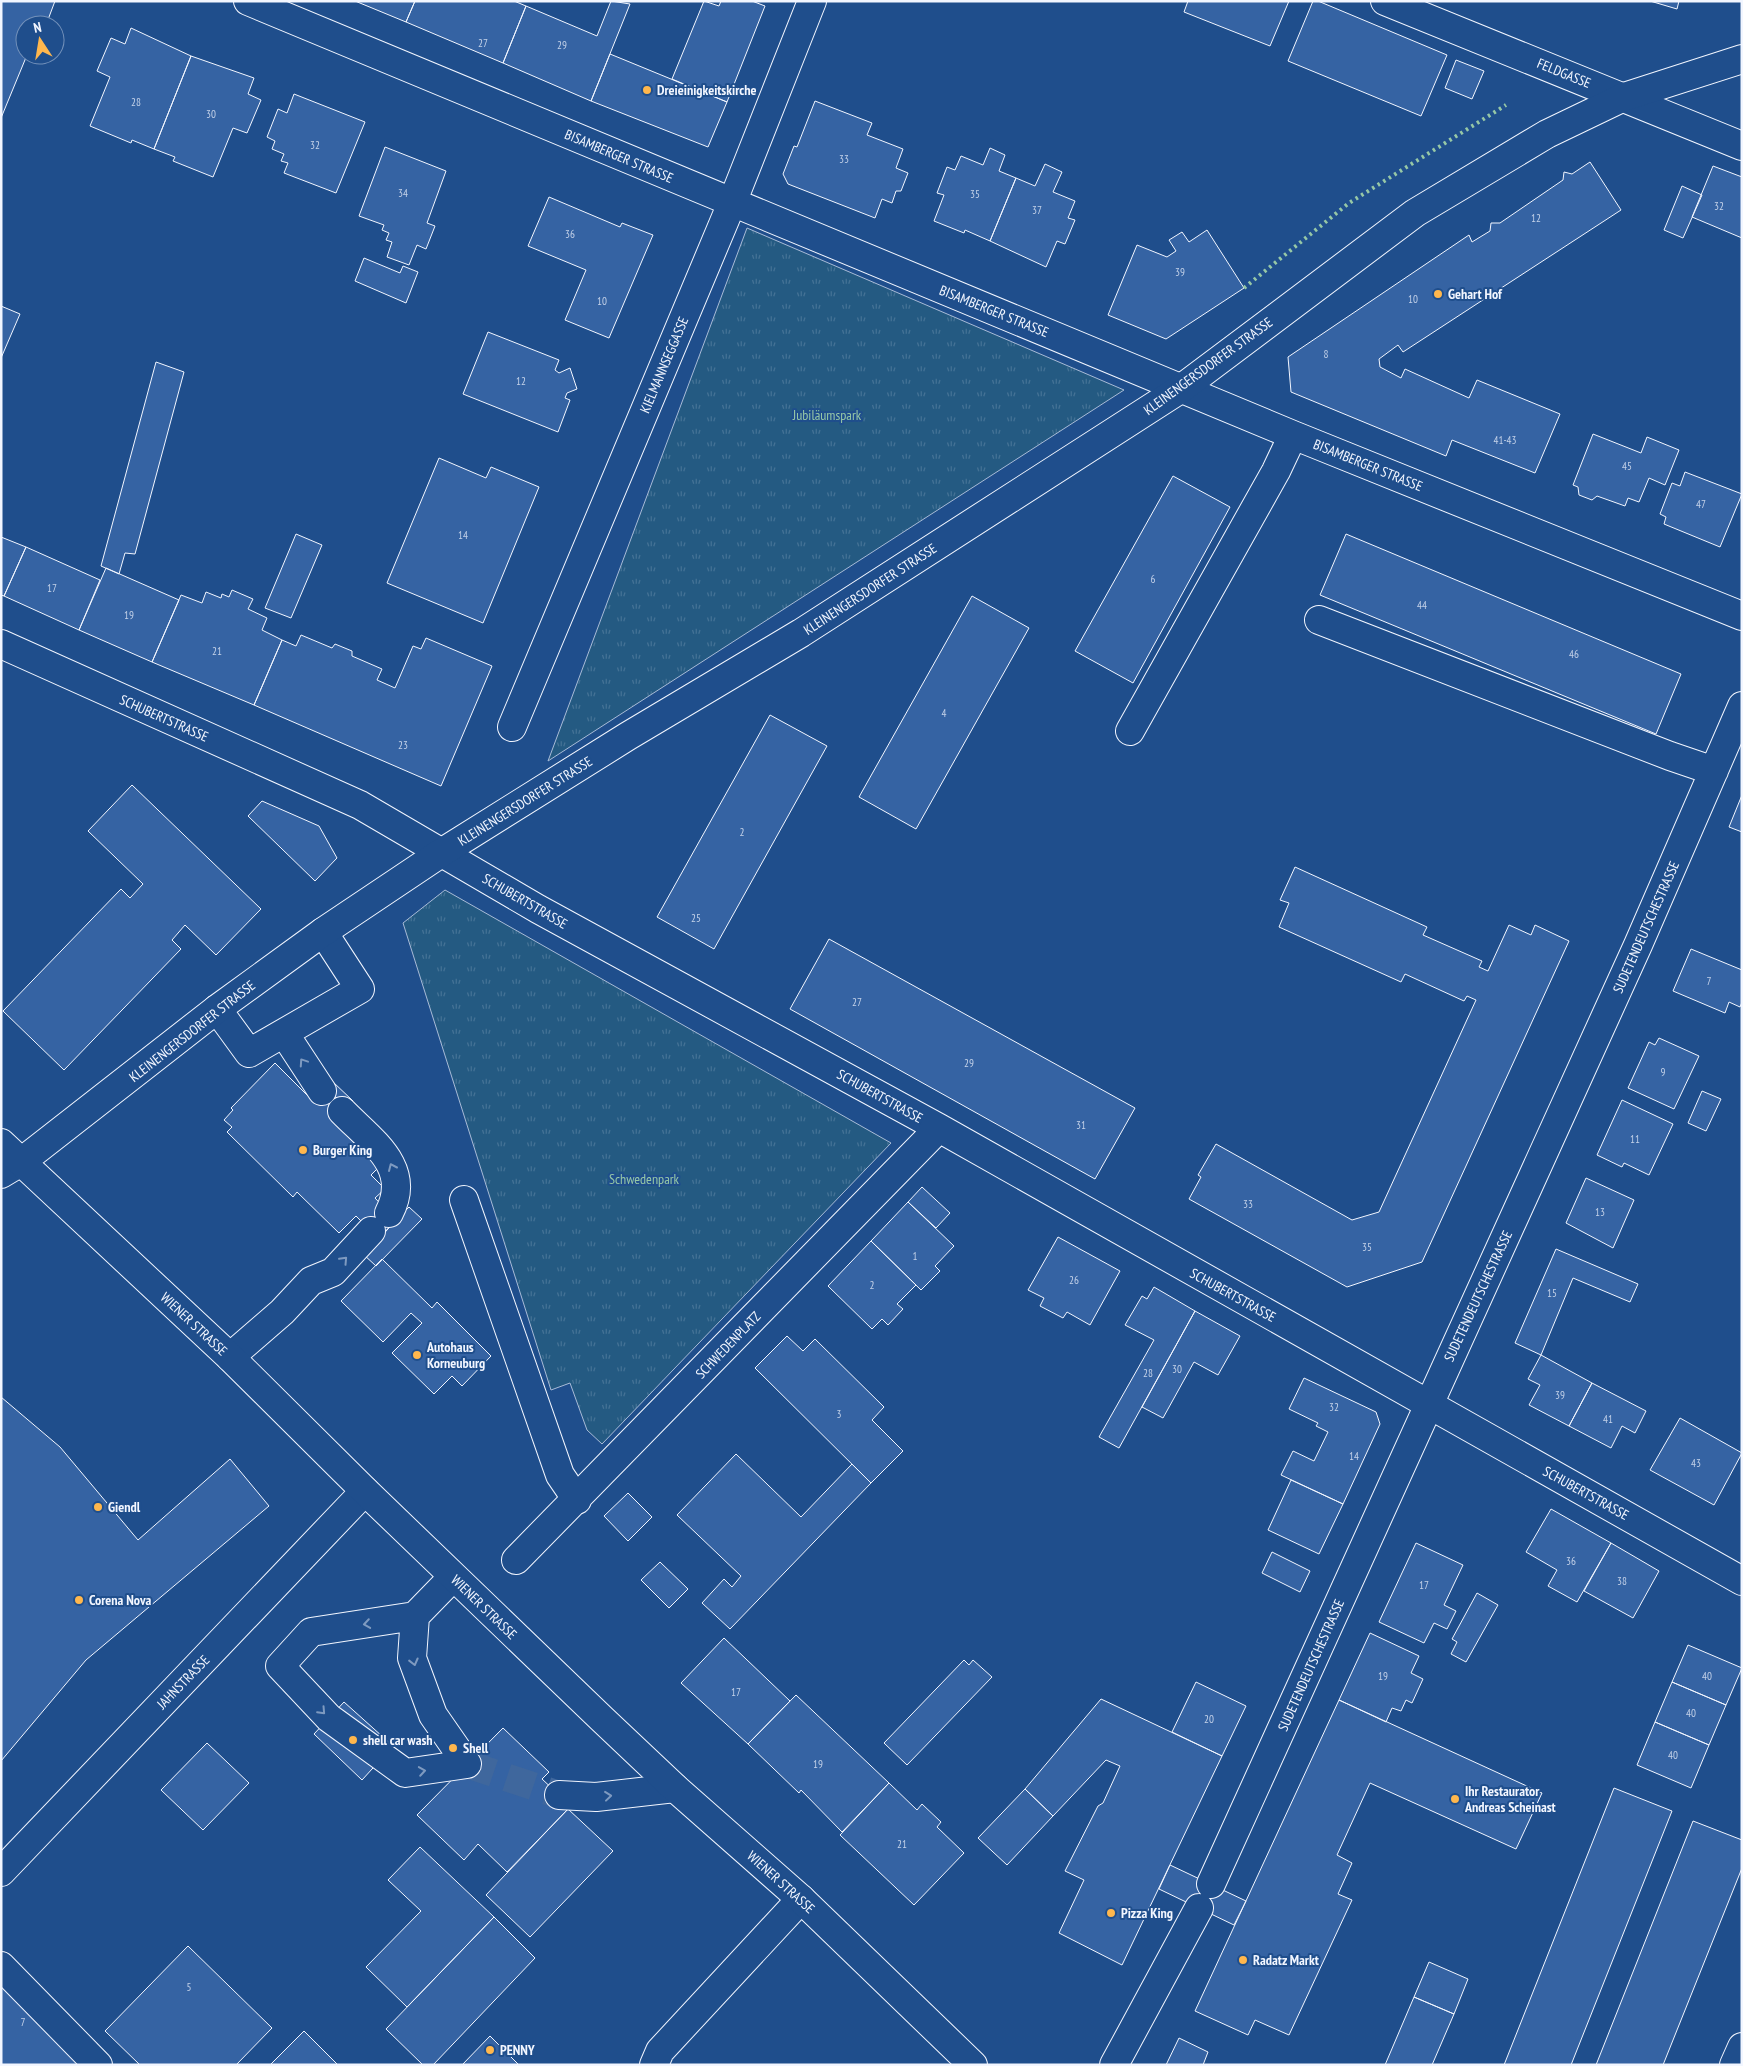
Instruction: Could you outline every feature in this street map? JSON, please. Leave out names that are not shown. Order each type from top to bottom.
[{"type":"street","name":"BISAMBERGER STRASSE","points":[[248,1],[1293,435],[1742,616]]},
{"type":"street","name":"KIELMANNSEGGASSE","points":[[512,727],[732,203],[812,1]]},
{"type":"street","name":"FELDGASSE","points":[[1396,6],[1742,146]]},
{"type":"street","name":"KLEINENGERSDORFER STRASSE","points":[[11,1168],[217,1010],[323,932],[441,853],[628,736],[801,633],[1182,388],[1415,213],[1547,134],[1624,97],[1742,59]]},
{"type":"street","points":[[1130,731],[1276,471],[1293,435]]},
{"type":"street","points":[[1319,620],[1670,756],[1714,771]]},
{"type":"street","name":"SCHUBERTSTRASSE","points":[[1,644],[360,806],[547,914],[939,1128],[1742,1581]]},
{"type":"street","name":"SUDETENDEUTSCHESTRASSE","points":[[1211,1884],[1638,945],[1742,706]]},
{"type":"street","points":[[217,1010],[249,1053],[360,989],[323,932]]},
{"type":"street","points":[[284,1033],[322,1091]]},
{"type":"street","points":[[230,1357],[282,1312],[311,1281],[333,1272],[380,1222],[396,1199],[397,1180],[392,1162],[342,1111]]},
{"type":"street","name":"SCHWEDENPLATZ","points":[[516,1560],[577,1500],[939,1128]]},
{"type":"street","name":"WIENER STRASSE","points":[[1,1143],[11,1168],[230,1357],[365,1491],[675,1788],[802,1899],[973,2065]]},
{"type":"street","points":[[464,1200],[560,1475],[577,1500]]},
{"type":"street","name":"JAHNSTRASSE","points":[[1,1872],[365,1491]]},
{"type":"street","points":[[415,1616],[412,1658],[433,1715],[467,1764],[405,1773],[329,1718],[280,1666],[311,1632],[415,1616],[454,1577]]},
{"type":"street","points":[[559,1795],[596,1797],[675,1788]]},
{"type":"street","points":[[654,2065],[660,2050],[802,1899]]},
{"type":"street","points":[[1114,2065],[1199,1908]]},
{"type":"street","points":[[1,1966],[98,2065]]},
{"type":"street","points":[[1734,2065],[1742,2047]]},
{"type":"green space","name":"Jubiläumspark","points":[[747,228],[1124,390],[548,761]]},
{"type":"green space","name":"Schwedenpark","points":[[445,890],[891,1143],[602,1444],[587,1430],[570,1383],[551,1390],[403,923]]},
{"type":"building","points":[[1,1],[55,1],[50,15],[15,15],[15,65],[23,65],[1,118]]},
{"type":"building","points":[[355,1],[415,1],[406,22]]},
{"type":"building","points":[[415,1],[514,1],[526,6],[503,63],[406,22]]},
{"type":"building","points":[[611,1],[630,4],[591,101],[503,63],[526,6],[597,36]]},
{"type":"building","points":[[704,1],[719,6],[721,1],[752,1],[765,6],[727,102],[672,79]]},
{"type":"building","points":[[1188,1],[1289,1],[1270,46],[1184,12]]},
{"type":"building","points":[[1313,1],[1318,1],[1447,55],[1421,116],[1288,61]]},
{"type":"building","points":[[1650,1],[1679,1],[1677,9]]},
{"type":"building","points":[[131,28],[191,56],[154,149],[132,140],[131,143],[90,126],[110,77],[97,71],[111,38],[125,44]]},
{"type":"building","name":"Dreieinigkeitskirche","points":[[610,54],[727,102],[708,147],[591,101]]},
{"type":"building","points":[[191,56],[254,78],[248,94],[261,100],[247,133],[233,128],[213,177],[173,161],[175,157],[154,149]]},
{"type":"building","points":[[1456,60],[1484,71],[1472,99],[1445,88]]},
{"type":"building","points":[[294,94],[365,122],[336,193],[284,173],[288,163],[281,161],[284,154],[272,149],[275,141],[267,137],[278,109],[287,113]]},
{"type":"building","points":[[815,101],[872,123],[867,135],[903,149],[896,168],[908,173],[901,191],[896,191],[892,203],[882,199],[875,218],[788,184],[783,174],[794,146],[797,147]]},
{"type":"building","points":[[385,147],[446,171],[427,223],[435,226],[426,249],[417,245],[409,265],[387,257],[392,242],[386,240],[389,233],[382,230],[384,225],[359,216]]},
{"type":"building","points":[[990,148],[1005,155],[999,171],[1016,178],[990,241],[965,230],[964,233],[934,221],[944,195],[937,193],[947,167],[955,170],[961,156],[983,165]]},
{"type":"building","name":"Gehart Hof","points":[[1590,162],[1621,210],[1403,352],[1398,345],[1379,359],[1380,367],[1401,378],[1405,369],[1469,398],[1477,380],[1560,414],[1535,473],[1452,440],[1446,456],[1291,392],[1288,357],[1469,235],[1472,242],[1490,231],[1491,223],[1500,223],[1563,180],[1564,172],[1572,174]]},
{"type":"building","points":[[1045,164],[1062,172],[1053,192],[1075,201],[1068,218],[1075,220],[1065,244],[1057,241],[1046,267],[990,241],[1016,178],[1035,186]]},
{"type":"building","points":[[1713,166],[1742,177],[1742,238],[1692,217]]},
{"type":"building","points":[[1682,186],[1702,195],[1683,238],[1664,230]]},
{"type":"building","points":[[549,197],[620,227],[622,223],[653,235],[609,338],[565,320],[586,270],[528,246]]},
{"type":"building","points":[[1207,230],[1244,288],[1166,339],[1108,315],[1137,245],[1167,257],[1176,251],[1169,240],[1182,232],[1189,242]]},
{"type":"building","points":[[364,258],[400,273],[403,266],[418,272],[406,303],[355,281]]},
{"type":"building","points":[[1,306],[20,314],[1,358]]},
{"type":"building","points":[[488,332],[559,360],[555,370],[559,373],[570,368],[577,389],[567,393],[565,398],[570,400],[558,432],[463,394]]},
{"type":"building","points":[[156,362],[184,372],[135,554],[125,553],[119,574],[101,566]]},
{"type":"building","points":[[1593,434],[1641,453],[1647,437],[1679,450],[1665,485],[1649,478],[1639,502],[1628,498],[1625,506],[1597,496],[1592,500],[1579,495],[1578,487],[1573,485]]},
{"type":"building","points":[[439,458],[486,478],[491,467],[539,487],[483,623],[387,583]]},
{"type":"building","points":[[1685,472],[1742,494],[1720,547],[1664,524],[1666,517],[1660,514],[1672,483],[1680,486]]},
{"type":"building","points":[[1173,476],[1230,507],[1133,683],[1075,651]]},
{"type":"building","points":[[296,534],[322,545],[291,618],[265,608]]},
{"type":"building","points":[[1346,534],[1681,674],[1656,734],[1320,595]]},
{"type":"building","points":[[1,537],[26,547],[4,596],[1,595]]},
{"type":"building","points":[[26,547],[100,580],[79,630],[4,596]]},
{"type":"building","points":[[106,568],[179,600],[152,662],[79,630]]},
{"type":"building","points":[[232,590],[253,599],[248,609],[267,618],[262,630],[282,640],[254,705],[152,662],[181,595],[202,603],[206,592],[221,598],[222,594],[229,597]]},
{"type":"building","points":[[972,596],[1029,628],[916,829],[859,797]]},
{"type":"building","points":[[301,635],[332,648],[335,644],[352,651],[352,656],[382,669],[377,680],[395,688],[413,646],[421,649],[426,638],[492,666],[441,786],[254,705],[282,640],[296,646]]},
{"type":"building","points":[[770,715],[827,746],[714,949],[657,917]]},
{"type":"building","points":[[132,785],[261,909],[216,955],[185,925],[172,940],[181,949],[64,1070],[3,1011],[121,889],[130,898],[143,884],[88,831]]},
{"type":"building","points":[[1742,795],[1742,832],[1729,827]]},
{"type":"building","points":[[262,801],[319,826],[337,858],[315,881],[248,816]]},
{"type":"building","points":[[1295,867],[1427,927],[1423,935],[1482,961],[1479,967],[1488,971],[1509,925],[1531,935],[1535,925],[1569,941],[1422,1262],[1347,1287],[1189,1199],[1201,1177],[1198,1175],[1216,1144],[1352,1220],[1379,1212],[1476,1000],[1467,996],[1464,1001],[1405,974],[1401,982],[1279,927],[1289,903],[1280,900]]},
{"type":"building","points":[[829,939],[1135,1108],[1095,1179],[790,1009]]},
{"type":"building","points":[[1691,949],[1742,970],[1742,1002],[1740,1007],[1729,1002],[1725,1013],[1673,991]]},
{"type":"building","points":[[1659,1038],[1699,1056],[1674,1109],[1628,1088],[1649,1042],[1655,1045]]},
{"type":"building","name":"Burger King","points":[[275,1063],[313,1101],[332,1081],[353,1101],[332,1121],[379,1167],[371,1175],[385,1189],[375,1198],[396,1220],[379,1239],[356,1216],[339,1233],[297,1192],[293,1197],[227,1132],[232,1127],[224,1120],[233,1110],[231,1108]]},
{"type":"building","points":[[1702,1091],[1721,1099],[1706,1131],[1688,1123]]},
{"type":"building","points":[[1622,1100],[1673,1124],[1649,1175],[1624,1163],[1622,1167],[1597,1155]]},
{"type":"building","points":[[1586,1178],[1634,1200],[1613,1248],[1566,1223]]},
{"type":"building","points":[[922,1187],[950,1213],[936,1228],[908,1202]]},
{"type":"building","points":[[908,1202],[954,1246],[935,1266],[940,1271],[921,1290],[871,1241]]},
{"type":"building","points":[[409,1207],[422,1219],[376,1266],[363,1254]]},
{"type":"building","points":[[1058,1237],[1120,1271],[1090,1325],[1067,1312],[1063,1318],[1040,1306],[1044,1298],[1028,1290]]},
{"type":"building","points":[[871,1241],[916,1285],[897,1304],[903,1309],[888,1325],[882,1319],[872,1329],[828,1286]]},
{"type":"building","points":[[1556,1249],[1638,1284],[1630,1302],[1573,1278],[1541,1355],[1515,1343]]},
{"type":"building","points":[[382,1259],[432,1308],[437,1302],[491,1356],[462,1386],[452,1376],[434,1394],[392,1353],[422,1323],[411,1313],[383,1342],[341,1301]]},
{"type":"building","points":[[1154,1287],[1195,1311],[1119,1448],[1099,1437],[1154,1340],[1125,1325],[1142,1296],[1147,1299]]},
{"type":"building","points":[[1195,1311],[1240,1336],[1218,1375],[1194,1362],[1163,1418],[1142,1407]]},
{"type":"building","points":[[787,1336],[803,1351],[815,1339],[884,1407],[872,1420],[903,1451],[871,1483],[755,1368]]},
{"type":"building","points":[[1541,1355],[1592,1383],[1569,1426],[1529,1405],[1540,1385],[1528,1379]]},
{"type":"building","points":[[1304,1378],[1376,1412],[1380,1424],[1343,1504],[1281,1475],[1293,1451],[1314,1461],[1328,1432],[1316,1426],[1318,1423],[1289,1409]]},
{"type":"building","points":[[1592,1383],[1646,1411],[1635,1433],[1622,1426],[1611,1448],[1569,1426]]},
{"type":"building","name":"Corena Nova","points":[[1,1397],[60,1447],[138,1540],[230,1459],[269,1506],[86,1660],[1,1761]]},
{"type":"building","points":[[1680,1418],[1742,1453],[1714,1505],[1650,1470]]},
{"type":"building","points":[[736,1454],[801,1517],[852,1464],[871,1483],[730,1629],[702,1603],[724,1579],[732,1587],[741,1576],[677,1515]]},
{"type":"building","points":[[1291,1480],[1343,1504],[1319,1554],[1268,1530]]},
{"type":"building","points":[[628,1493],[652,1517],[628,1541],[604,1516]]},
{"type":"building","points":[[1551,1509],[1611,1543],[1577,1602],[1548,1586],[1557,1570],[1526,1552]]},
{"type":"building","points":[[1416,1543],[1463,1565],[1444,1605],[1456,1611],[1447,1629],[1434,1623],[1424,1643],[1379,1622]]},
{"type":"building","points":[[1611,1543],[1659,1571],[1633,1618],[1584,1591]]},
{"type":"building","points":[[1272,1552],[1310,1571],[1300,1592],[1262,1573]]},
{"type":"building","points":[[660,1562],[688,1589],[669,1608],[641,1580]]},
{"type":"building","points":[[1477,1593],[1498,1605],[1466,1662],[1451,1654],[1457,1642],[1452,1639]]},
{"type":"building","points":[[1370,1633],[1419,1656],[1411,1673],[1423,1679],[1412,1703],[1406,1700],[1401,1711],[1392,1708],[1386,1722],[1339,1700]]},
{"type":"building","points":[[724,1638],[790,1701],[748,1744],[681,1683]]},
{"type":"building","points":[[1688,1645],[1742,1668],[1726,1705],[1672,1682]]},
{"type":"building","points":[[964,1660],[969,1665],[973,1660],[992,1677],[907,1765],[884,1743]]},
{"type":"building","points":[[1196,1682],[1246,1706],[1222,1756],[1172,1732]]},
{"type":"building","points":[[1672,1682],[1726,1705],[1709,1745],[1655,1722]]},
{"type":"building","points":[[796,1695],[889,1783],[842,1832],[801,1790],[799,1793],[748,1744]]},
{"type":"building","points":[[1101,1699],[1222,1756],[1122,1965],[1059,1933],[1084,1880],[1065,1871],[1098,1806],[1103,1803],[1120,1766],[1106,1760],[1053,1816],[1025,1789]]},
{"type":"building","points":[[1339,1700],[1542,1793],[1516,1849],[1370,1783],[1337,1855],[1352,1863],[1338,1894],[1352,1900],[1289,2035],[1255,2020],[1248,2035],[1195,2011]]},
{"type":"building","name":"shell car wash","points":[[344,1702],[393,1746],[362,1780],[314,1734]]},
{"type":"building","points":[[1655,1722],[1709,1745],[1691,1788],[1637,1765]]},
{"type":"building","points":[[503,1728],[549,1772],[542,1779],[571,1806],[507,1872],[478,1844],[464,1860],[417,1815]]},
{"type":"building","points":[[207,1743],[249,1783],[203,1830],[161,1790]]},
{"type":"building","points":[[889,1783],[917,1810],[922,1804],[941,1822],[937,1827],[964,1853],[914,1905],[840,1835]]},
{"type":"building","points":[[1614,1788],[1672,1811],[1571,2065],[1504,2065]]},
{"type":"building","points":[[1025,1789],[1053,1816],[1007,1865],[978,1838]]},
{"type":"building","points":[[568,1809],[613,1851],[530,1937],[486,1895]]},
{"type":"building","points":[[1693,1821],[1742,1840],[1742,1868],[1663,2065],[1596,2065]]},
{"type":"building","points":[[420,1847],[494,1917],[407,2007],[366,1967],[421,1911],[388,1880]]},
{"type":"building","points":[[1170,1865],[1246,1901],[1234,1925],[1159,1889]]},
{"type":"building","points":[[494,1917],[535,1958],[433,2065],[423,2065],[386,2029]]},
{"type":"building","points":[[188,1946],[272,2028],[236,2065],[140,2065],[105,2031]]},
{"type":"building","points":[[1429,1962],[1468,1979],[1454,2014],[1414,1997]]},
{"type":"building","points":[[1,1980],[89,2065],[1,2065]]},
{"type":"building","points":[[1414,1997],[1454,2014],[1432,2065],[1385,2065]]},
{"type":"building","points":[[304,2031],[338,2065],[270,2065]]},
{"type":"building","name":"PENNY","points":[[490,2036],[519,2065],[462,2065]]},
{"type":"building","points":[[1179,2038],[1208,2052],[1203,2065],[1166,2065]]},
{"type":"tunnel","points":[[467,1764],[559,1795]]},
{"type":"hedge","points":[[1244,288],[1349,203],[1506,105]]},
{"type":"place","name":"Dreieinigkeitskirche","points":[[647,90]]},
{"type":"place","name":"Gehart Hof","points":[[1438,294]]},
{"type":"place","name":"Burger King","points":[[303,1150]]},
{"type":"place","name":"Autohaus Korneuburg","points":[[417,1355]]},
{"type":"place","name":"Giendl","points":[[98,1507]]},
{"type":"place","name":"Corena Nova","points":[[79,1600]]},
{"type":"place","name":"shell car wash","points":[[353,1740]]},
{"type":"place","name":"Shell","points":[[453,1748]]},
{"type":"place","name":"Ihr Restaurator Andreas Scheinast","points":[[1455,1799]]},
{"type":"place","name":"Pizza King","points":[[1111,1913]]},
{"type":"place","name":"Radatz Markt","points":[[1243,1960]]},
{"type":"place","name":"PENNY","points":[[490,2050]]}]
